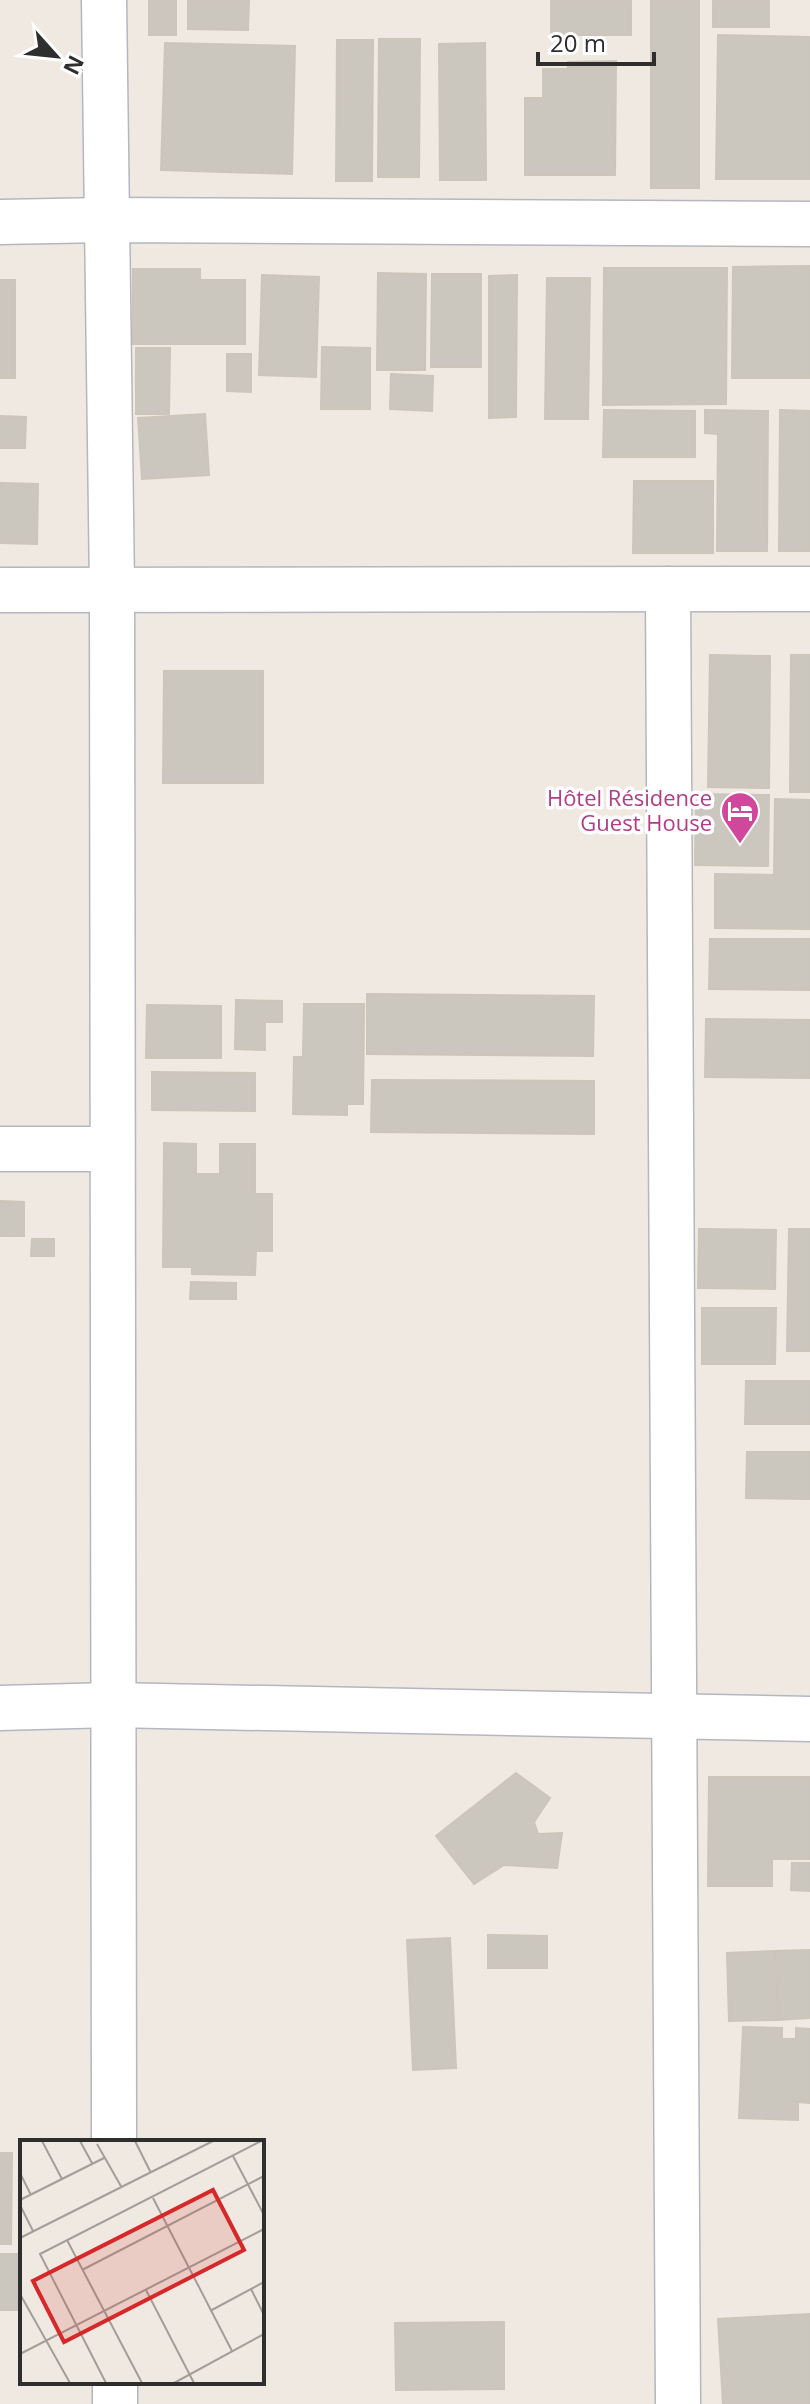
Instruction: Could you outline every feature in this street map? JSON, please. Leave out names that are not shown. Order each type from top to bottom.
[{"type":"street","points":[[104,0],[112,588],[114,2140]]},
{"type":"street","points":[[0,222],[810,224]]},
{"type":"street","points":[[668,589],[678,2404]]},
{"type":"street","points":[[0,590],[810,589]]},
{"type":"street","points":[[0,1149],[111,1149]]},
{"type":"street","points":[[0,1708],[112,1705],[810,1719]]},
{"type":"building","points":[[149,0],[176,0],[176,35],[149,35]]},
{"type":"building","points":[[188,0],[249,0],[248,30],[188,29]]},
{"type":"building","points":[[551,0],[631,0],[631,35],[551,35]]},
{"type":"building","points":[[651,0],[699,0],[699,188],[651,188]]},
{"type":"building","points":[[713,0],[769,0],[769,27],[713,27]]},
{"type":"building","points":[[718,35],[810,37],[810,179],[716,179]]},
{"type":"building","points":[[379,39],[420,39],[419,177],[378,177]]},
{"type":"building","points":[[337,40],[373,40],[372,181],[336,181]]},
{"type":"building","points":[[165,43],[295,46],[292,174],[161,170]]},
{"type":"building","points":[[485,43],[486,180],[440,180],[439,44]]},
{"type":"building","points":[[616,61],[615,175],[525,175],[525,98],[543,98],[543,69],[568,69],[568,62]]},
{"type":"building","points":[[810,266],[810,378],[732,378],[733,267]]},
{"type":"building","points":[[604,268],[727,268],[726,404],[603,405]]},
{"type":"building","points":[[133,269],[200,269],[200,280],[245,280],[245,344],[133,344]]},
{"type":"building","points":[[378,273],[426,274],[425,370],[377,370]]},
{"type":"building","points":[[432,274],[481,274],[481,367],[431,367]]},
{"type":"building","points":[[262,275],[319,277],[316,377],[259,375]]},
{"type":"building","points":[[517,275],[516,417],[489,418],[489,276]]},
{"type":"building","points":[[547,278],[590,278],[588,419],[545,419]]},
{"type":"building","points":[[0,280],[15,280],[15,378],[0,378]]},
{"type":"building","points":[[322,347],[370,348],[370,409],[321,409]]},
{"type":"building","points":[[136,348],[170,348],[169,414],[136,414]]},
{"type":"building","points":[[227,354],[251,354],[251,392],[227,391]]},
{"type":"building","points":[[391,374],[433,376],[432,411],[390,409]]},
{"type":"building","points":[[604,410],[695,411],[695,457],[603,457]]},
{"type":"building","points":[[705,410],[768,411],[767,551],[717,551],[718,434],[705,433]]},
{"type":"building","points":[[780,410],[810,411],[810,551],[779,551]]},
{"type":"building","points":[[205,414],[209,475],[142,479],[138,418]]},
{"type":"building","points":[[0,416],[26,417],[25,448],[0,448]]},
{"type":"building","points":[[634,481],[713,481],[713,553],[633,553]]},
{"type":"building","points":[[0,483],[38,484],[37,544],[0,543]]},
{"type":"building","points":[[710,655],[770,656],[769,788],[708,787]]},
{"type":"building","points":[[791,655],[810,655],[810,792],[790,792]]},
{"type":"building","points":[[164,671],[263,671],[263,783],[163,783]]},
{"type":"building","points":[[696,794],[769,795],[768,866],[695,865]]},
{"type":"building","points":[[775,799],[810,800],[810,929],[715,928],[715,874],[774,875]]},
{"type":"building","points":[[710,939],[810,939],[810,990],[709,989]]},
{"type":"building","points":[[367,994],[594,996],[593,1056],[367,1054]]},
{"type":"building","points":[[236,1000],[282,1001],[282,1022],[265,1022],[265,1050],[235,1049]]},
{"type":"building","points":[[304,1004],[364,1004],[363,1104],[347,1104],[347,1115],[293,1114],[294,1057],[303,1057]]},
{"type":"building","points":[[147,1005],[221,1006],[221,1058],[146,1058]]},
{"type":"building","points":[[706,1019],[810,1020],[810,1078],[705,1077]]},
{"type":"building","points":[[152,1072],[255,1073],[255,1111],[152,1110]]},
{"type":"building","points":[[372,1080],[594,1081],[594,1134],[371,1132]]},
{"type":"building","points":[[164,1143],[196,1144],[196,1174],[220,1174],[220,1144],[255,1144],[255,1194],[272,1194],[272,1251],[256,1251],[255,1275],[192,1274],[192,1267],[163,1267]]},
{"type":"building","points":[[0,1201],[24,1202],[24,1236],[0,1236]]},
{"type":"building","points":[[699,1229],[776,1230],[775,1289],[698,1288]]},
{"type":"building","points":[[789,1229],[810,1229],[810,1351],[787,1351]]},
{"type":"building","points":[[32,1239],[54,1239],[54,1256],[31,1256]]},
{"type":"building","points":[[191,1282],[236,1283],[236,1299],[190,1299]]},
{"type":"building","points":[[702,1308],[776,1308],[775,1364],[702,1364]]},
{"type":"building","points":[[746,1381],[810,1381],[810,1424],[745,1424]]},
{"type":"building","points":[[747,1452],[810,1452],[810,1499],[746,1498]]},
{"type":"building","points":[[516,1773],[550,1798],[534,1822],[538,1834],[562,1833],[557,1868],[504,1865],[474,1884],[436,1836]]},
{"type":"building","points":[[709,1777],[810,1777],[810,1859],[772,1859],[772,1886],[708,1886]]},
{"type":"building","points":[[792,1863],[810,1863],[810,1891],[791,1890]]},
{"type":"building","points":[[488,1935],[547,1936],[547,1968],[488,1968]]},
{"type":"building","points":[[450,1938],[456,2068],[413,2070],[407,1940]]},
{"type":"building","points":[[810,1950],[810,2018],[778,2020],[775,1951]]},
{"type":"building","points":[[775,1951],[778,2020],[729,2021],[727,1953]]},
{"type":"building","points":[[743,2027],[782,2028],[782,2039],[796,2039],[796,2028],[810,2029],[810,2103],[798,2102],[798,2120],[739,2118]]},
{"type":"building","points":[[0,2153],[12,2153],[11,2244],[0,2244]]},
{"type":"building","points":[[0,2254],[20,2254],[20,2310],[0,2310]]},
{"type":"building","points":[[810,2314],[810,2404],[723,2404],[718,2319]]},
{"type":"building","points":[[504,2322],[504,2389],[396,2390],[395,2323]]},
{"type":"place","name":"Hôtel Résidence Guest House","points":[[740,845]]}]
